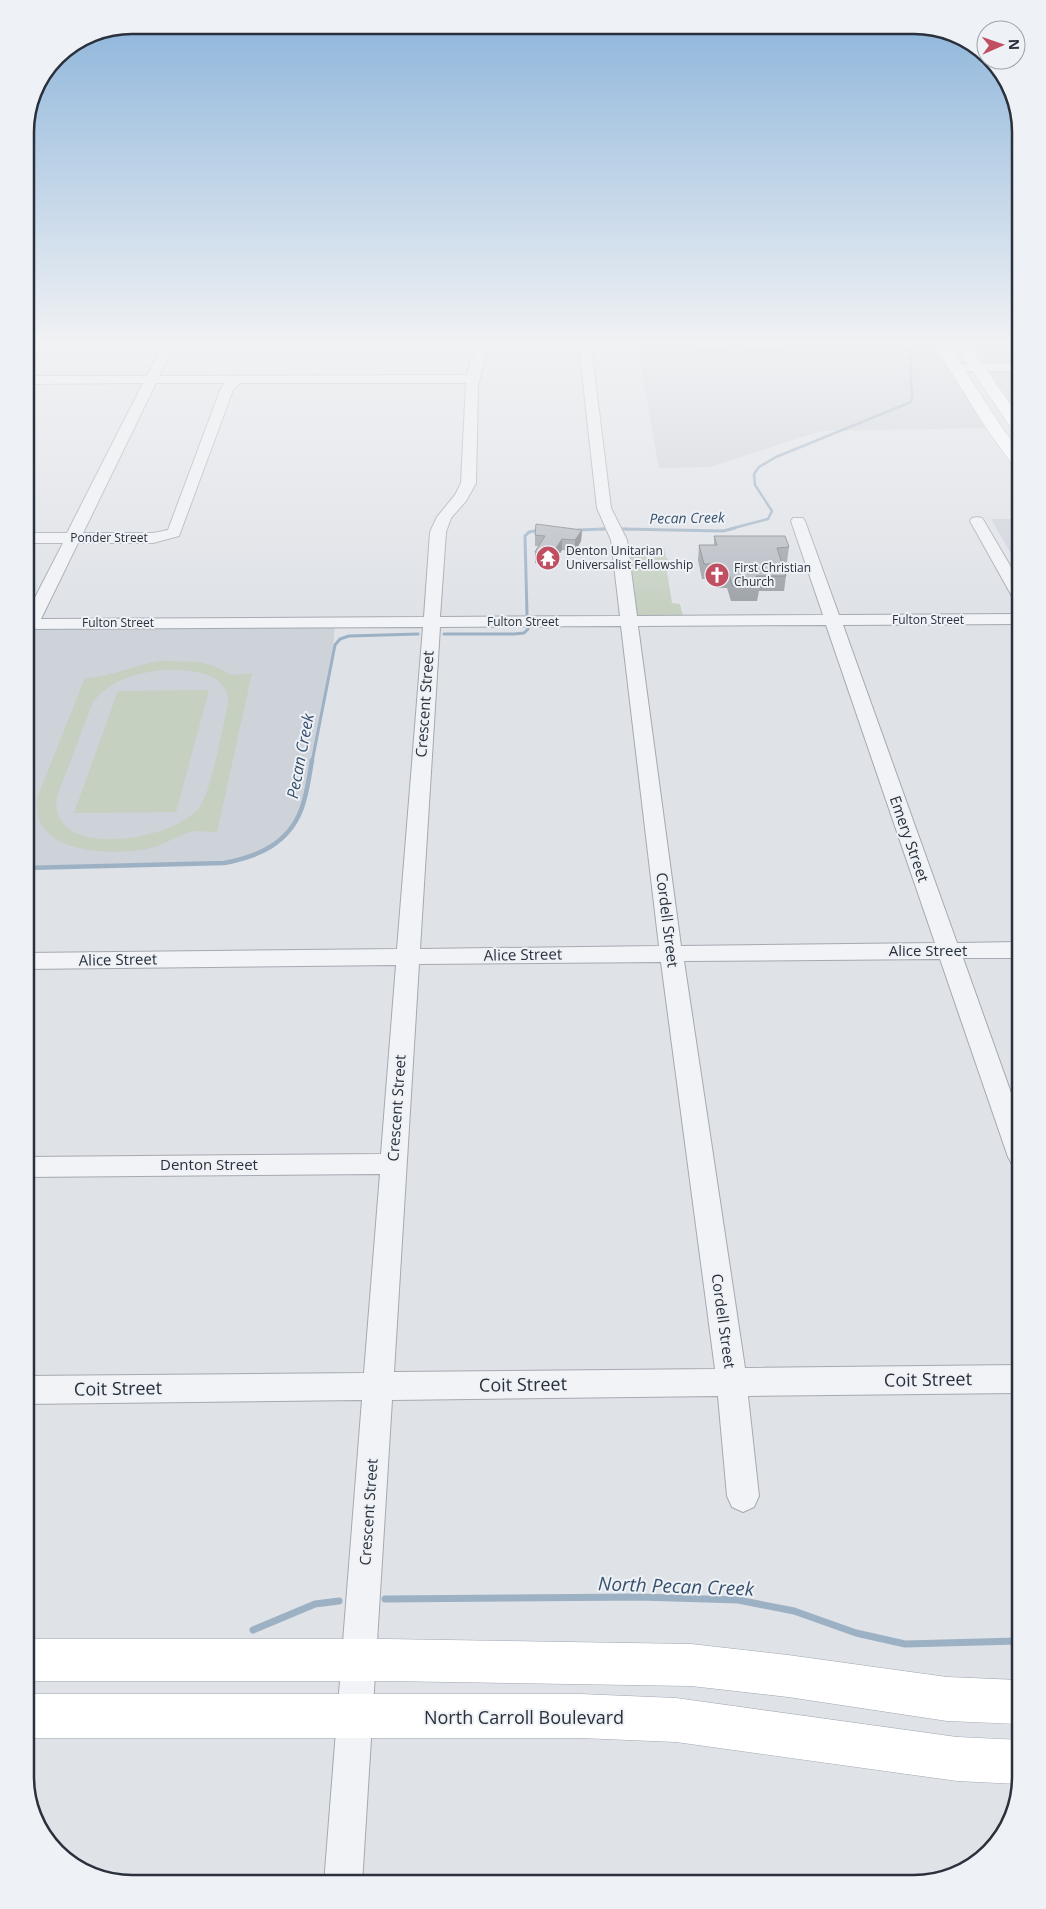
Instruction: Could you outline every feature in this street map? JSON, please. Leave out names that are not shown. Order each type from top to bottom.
[{"type":"main road","points":[[999,435],[1012,452]]},
{"type":"main road","points":[[34,1660],[592,1662],[691,1666],[788,1676],[947,1699],[1012,1702]]},
{"type":"main road","name":"North Carroll Boulevard","points":[[34,1716],[355,1718],[580,1716],[676,1720],[957,1759],[1012,1762]]},
{"type":"street","points":[[34,612],[123,435]]},
{"type":"street","name":"Ponder Street","points":[[34,538],[153,538],[174,533],[210,435]]},
{"type":"street","name":"Crescent Street","points":[[344,1875],[439,525],[469,485],[471,435]]},
{"type":"street","name":"Cordell Street","points":[[595,435],[604,508],[619,540],[671,953],[732,1382],[743,1496]]},
{"type":"street","name":"Emery Street","points":[[798,521],[1012,1132]]},
{"type":"street","points":[[977,521],[1012,582]]},
{"type":"street","name":"Fulton Street","points":[[34,624],[1012,619]]},
{"type":"street","name":"Alice Street","points":[[34,961],[1012,950]]},
{"type":"street","name":"Denton Street","points":[[34,1167],[394,1164]]},
{"type":"street","name":"Coit Street","points":[[34,1390],[1012,1379]]},
{"type":"shaded area","points":[[653,435],[808,435],[710,467],[659,468]]},
{"type":"shaded area","points":[[991,519],[1012,519],[1012,555]]},
{"type":"shaded area","points":[[335,622],[333,649],[305,799],[299,819],[293,829],[282,841],[257,855],[234,861],[34,869],[34,627]]},
{"type":"green space","points":[[627,548],[664,548],[666,557],[672,564],[666,566],[672,603],[680,604],[683,616],[636,616]]},
{"type":"green space","points":[[160,661],[200,662],[232,675],[252,673],[217,832],[194,831],[155,847],[119,852],[77,848],[59,841],[46,831],[38,816],[38,796],[85,678]],"holes":[[[163,670],[184,670],[205,674],[215,678],[227,693],[228,704],[216,759],[203,801],[198,809],[183,821],[162,830],[137,837],[112,839],[89,837],[70,830],[59,816],[57,796],[93,702],[107,688],[124,679],[143,673]]]},
{"type":"green space","points":[[209,690],[176,812],[74,813],[118,691]]},
{"type":"building","points":[[536,524],[582,530],[575,540],[562,539],[552,554],[535,552],[545,536],[535,535]]},
{"type":"building","points":[[714,536],[785,536],[789,547],[777,548],[786,576],[756,576],[759,586],[732,586],[729,573],[718,573],[716,564],[704,564],[699,545],[717,545]]},
{"type":"waterway","name":"Pecan Creek","points":[[730,529],[768,519],[772,511],[755,485],[754,474],[759,467],[776,457],[830,435]]},
{"type":"waterway","name":"Pecan Creek","points":[[629,529],[623,529],[723,531],[735,528]]},
{"type":"waterway","name":"Pecan Creek","points":[[578,530],[604,529],[601,529]]},
{"type":"waterway","name":"Pecan Creek","points":[[527,615],[525,536],[529,532],[540,530]]},
{"type":"waterway","name":"Pecan Creek","points":[[444,634],[514,634],[524,633],[528,629]]},
{"type":"waterway","name":"Pecan Creek","points":[[312,762],[335,645],[340,639],[349,636],[418,634]]},
{"type":"waterway","name":"Pecan Creek","points":[[34,868],[224,863],[259,853],[280,840],[295,822],[305,798],[312,760]]},
{"type":"waterway","name":"North Pecan Creek","points":[[385,1599],[640,1597],[738,1600],[794,1611],[856,1633],[905,1644],[1012,1641]]},
{"type":"waterway","name":"North Pecan Creek","points":[[253,1630],[315,1604],[339,1601]]},
{"type":"place","name":"Denton Unitarian Universalist Fellowship","points":[[548,558]]},
{"type":"place","name":"First Christian Church","points":[[717,575]]}]
